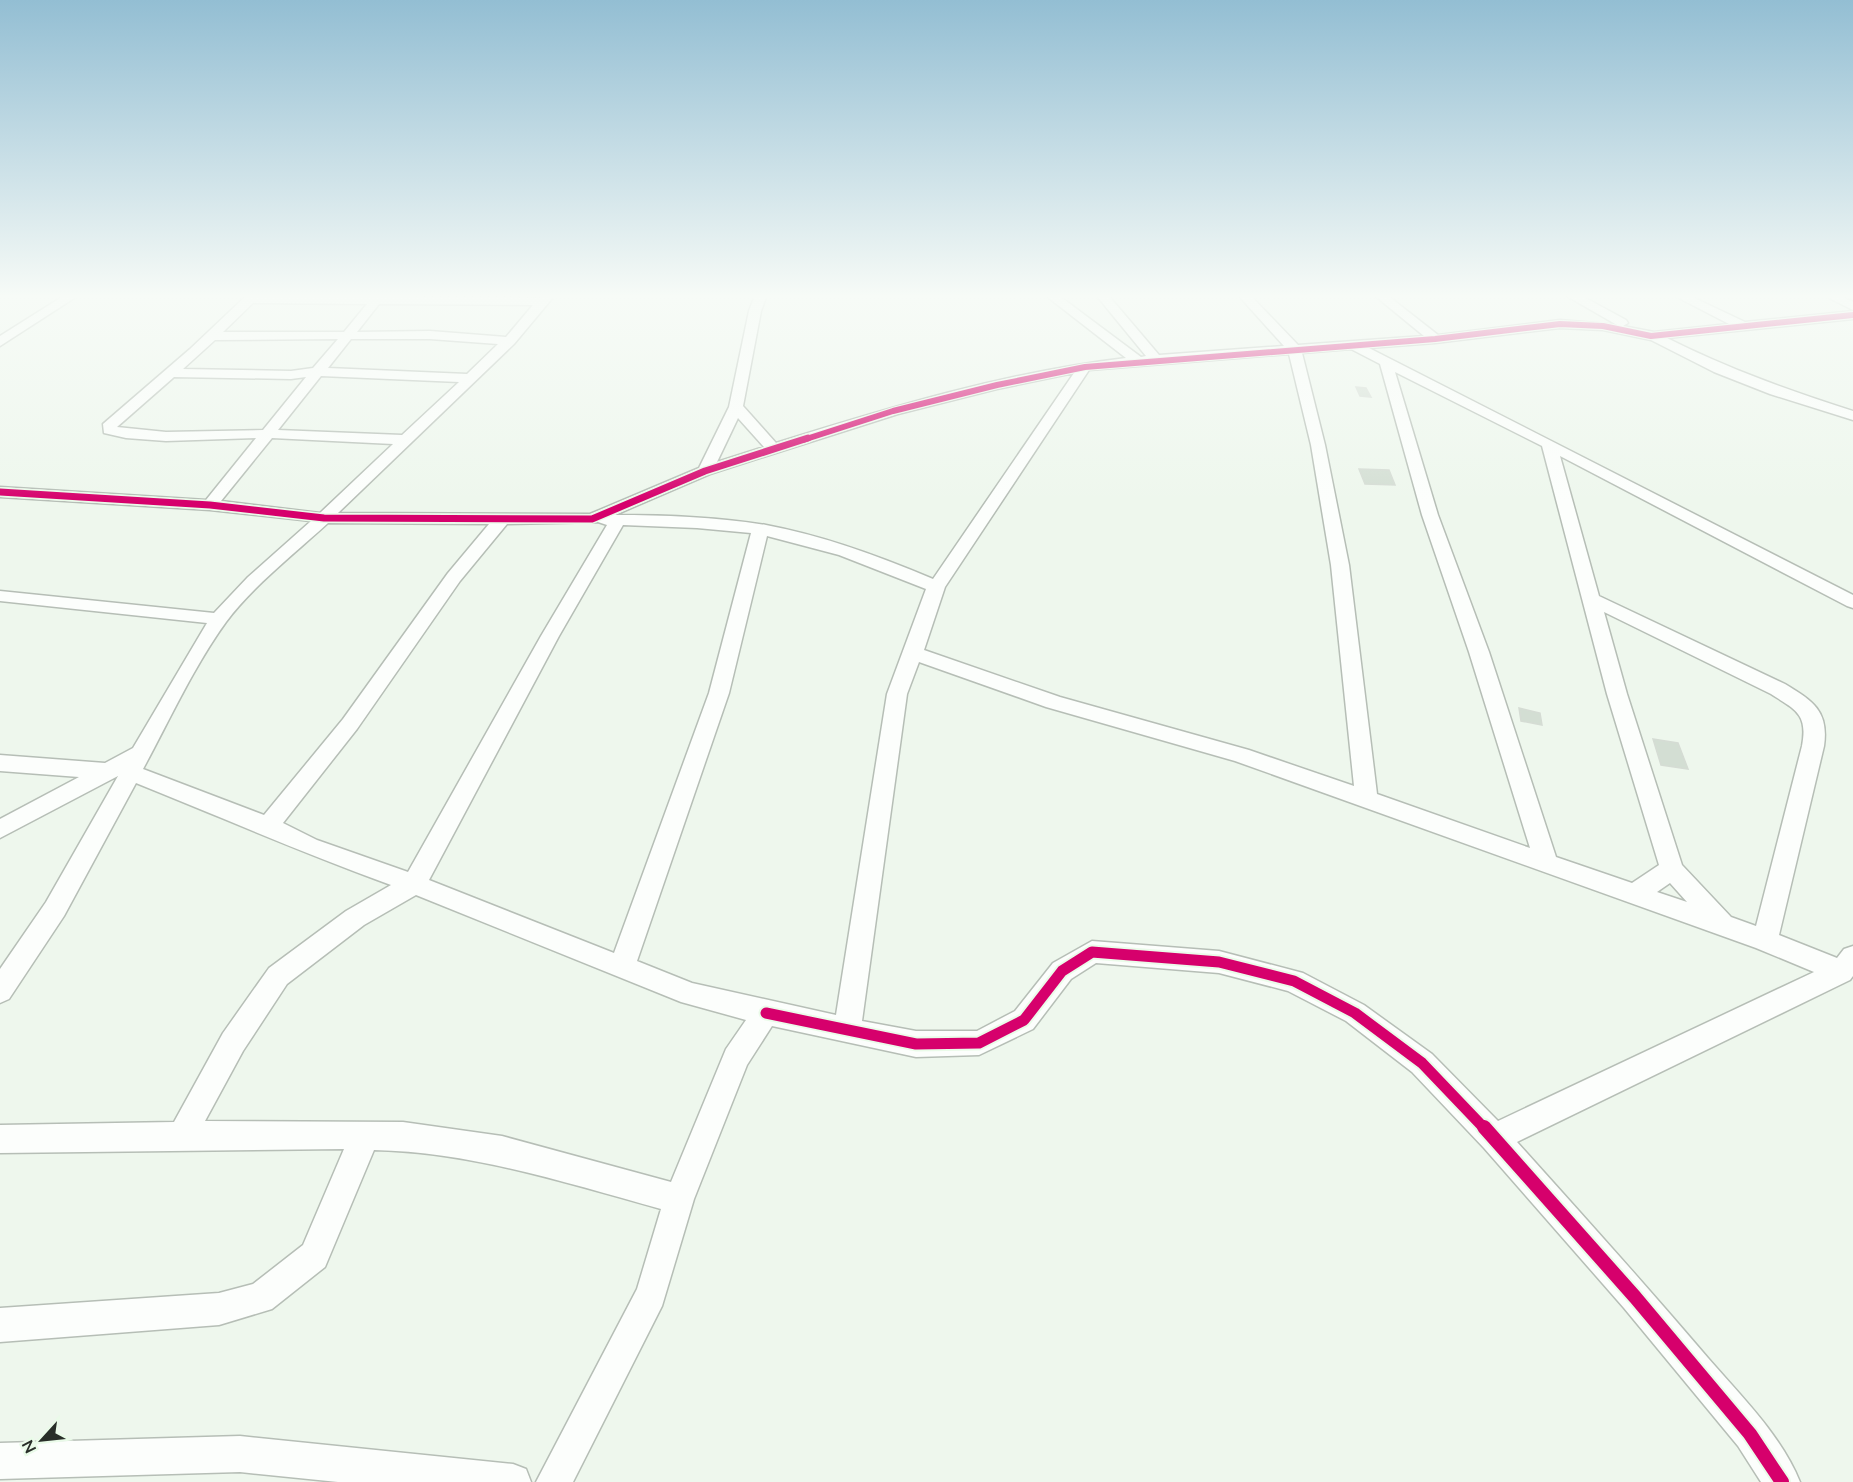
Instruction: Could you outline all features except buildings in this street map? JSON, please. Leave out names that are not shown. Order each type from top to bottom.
[{"type":"street","points":[[180,364],[110,424],[109,430],[121,434],[176,436],[268,434],[406,440]]},
{"type":"street","points":[[210,505],[325,364]]},
{"type":"street","points":[[0,991],[55,909],[127,765],[219,619],[254,581],[324,519],[485,364]]},
{"type":"street","points":[[705,471],[736,407],[744,364]]},
{"type":"street","points":[[592,519],[705,471],[893,411],[997,385],[1110,364]]},
{"type":"street","points":[[1298,364],[1318,445],[1340,565],[1366,799]]},
{"type":"street","points":[[1387,364],[1430,515],[1479,652],[1545,862]]},
{"type":"street","points":[[1390,364],[1853,602]]},
{"type":"street","points":[[1709,364],[1775,391],[1853,416]]},
{"type":"street","points":[[847,1030],[897,694],[936,587],[1085,367]]},
{"type":"street","points":[[170,373],[291,375],[318,372],[470,378]]},
{"type":"street","points":[[736,407],[773,449]]},
{"type":"street","points":[[1549,444],[1617,694],[1672,869],[1722,925]]},
{"type":"street","points":[[0,492],[210,505],[324,519],[592,519],[698,523],[787,534],[868,558],[936,587]]},
{"type":"street","points":[[268,826],[350,724],[454,577],[502,519]]},
{"type":"street","points":[[182,1136],[233,1042],[278,976],[355,918],[414,884],[550,636],[618,520]]},
{"type":"street","points":[[622,967],[719,693],[760,531]]},
{"type":"street","points":[[0,596],[219,619]]},
{"type":"street","points":[[1591,599],[1778,689],[1812,715],[1816,729],[1814,746],[1765,940]]},
{"type":"street","points":[[913,653],[1053,702],[1241,755],[1765,940],[1847,964]]},
{"type":"street","points":[[0,764],[127,765],[309,846],[414,884],[690,994],[766,1013],[916,1044],[979,1043],[1024,1020],[1062,971],[1092,952],[1219,962],[1294,981],[1355,1013],[1422,1063],[1494,1138],[1635,1297],[1750,1434],[1782,1482]]},
{"type":"street","points":[[0,829],[127,765]]},
{"type":"street","points":[[1635,894],[1672,869]]},
{"type":"street","points":[[1494,1138],[1847,964]]},
{"type":"street","points":[[554,1482],[651,1294],[679,1199],[736,1058],[766,1013]]},
{"type":"street","points":[[0,1324],[219,1309],[261,1298],[314,1256],[365,1135]]},
{"type":"street","points":[[0,1139],[403,1136],[502,1151],[679,1199]]},
{"type":"street","points":[[0,1461],[240,1454],[513,1482]]},
{"type":"cycle path","points":[[0,492],[210,505],[324,518],[592,519],[705,471],[893,411],[997,385],[1110,364]]},
{"type":"cycle path","points":[[766,1013],[916,1044],[979,1043],[1024,1020],[1062,971],[1092,952],[1219,962],[1294,981],[1355,1013],[1422,1063],[1494,1138],[1635,1297],[1750,1434],[1782,1482]]}]
